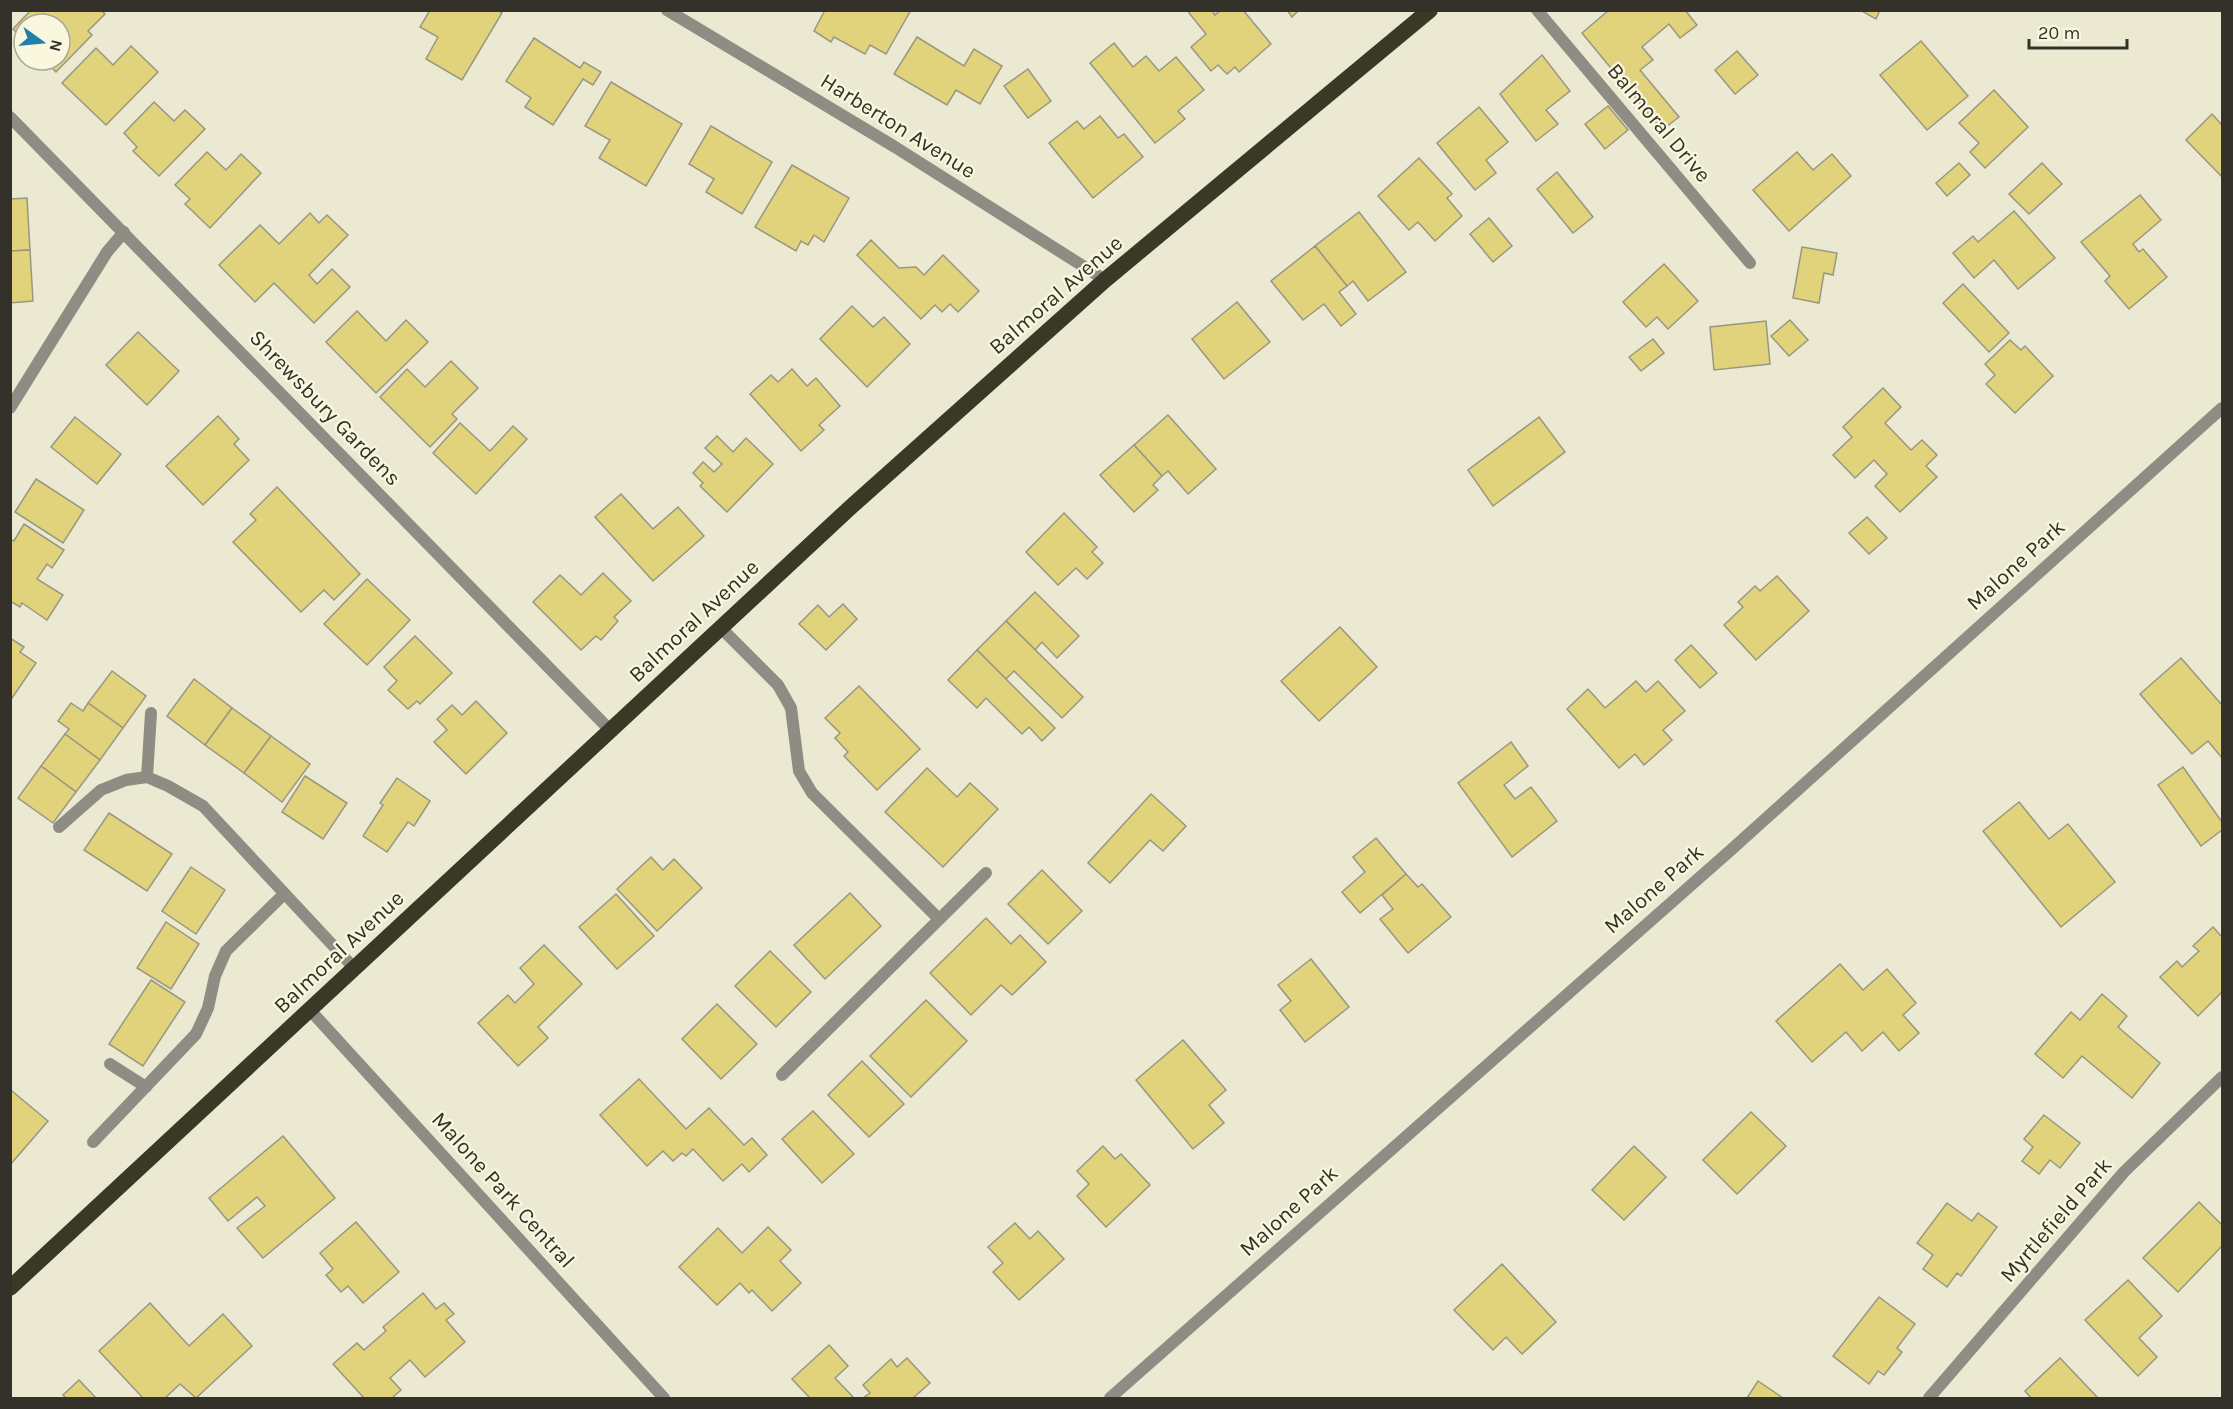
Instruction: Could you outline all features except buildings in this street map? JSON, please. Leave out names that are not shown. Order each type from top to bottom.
[{"type":"highway","name":"Balmoral Avenue","points":[[10,1288],[609,729],[853,505],[1105,280],[1430,10]]},
{"type":"street","name":"Harberton Avenue","points":[[668,10],[895,147],[1105,280]]},
{"type":"street","name":"Balmoral Drive","points":[[1537,10],[1750,263]]},
{"type":"street","name":"Shrewsbury Gardens","points":[[10,117],[609,729]]},
{"type":"street","points":[[10,408],[107,252],[124,232]]},
{"type":"street","name":"Malone Park","points":[[1110,1398],[1732,849],[2223,408]]},
{"type":"street","points":[[720,627],[778,685],[791,708],[799,771],[812,793],[939,919]]},
{"type":"street","points":[[147,777],[151,713]]},
{"type":"street","points":[[59,827],[101,790],[126,780],[147,777],[168,786],[203,806],[354,968]]},
{"type":"street","points":[[782,1075],[986,873]]},
{"type":"street","points":[[93,1142],[196,1034],[208,1008],[215,976],[226,951],[284,894]]},
{"type":"street","name":"Malone Park Central","points":[[310,1010],[664,1398]]},
{"type":"street","points":[[110,1064],[146,1087]]},
{"type":"street","name":"Myrtlefield Park","points":[[1929,1398],[2124,1172],[2223,1077]]}]
